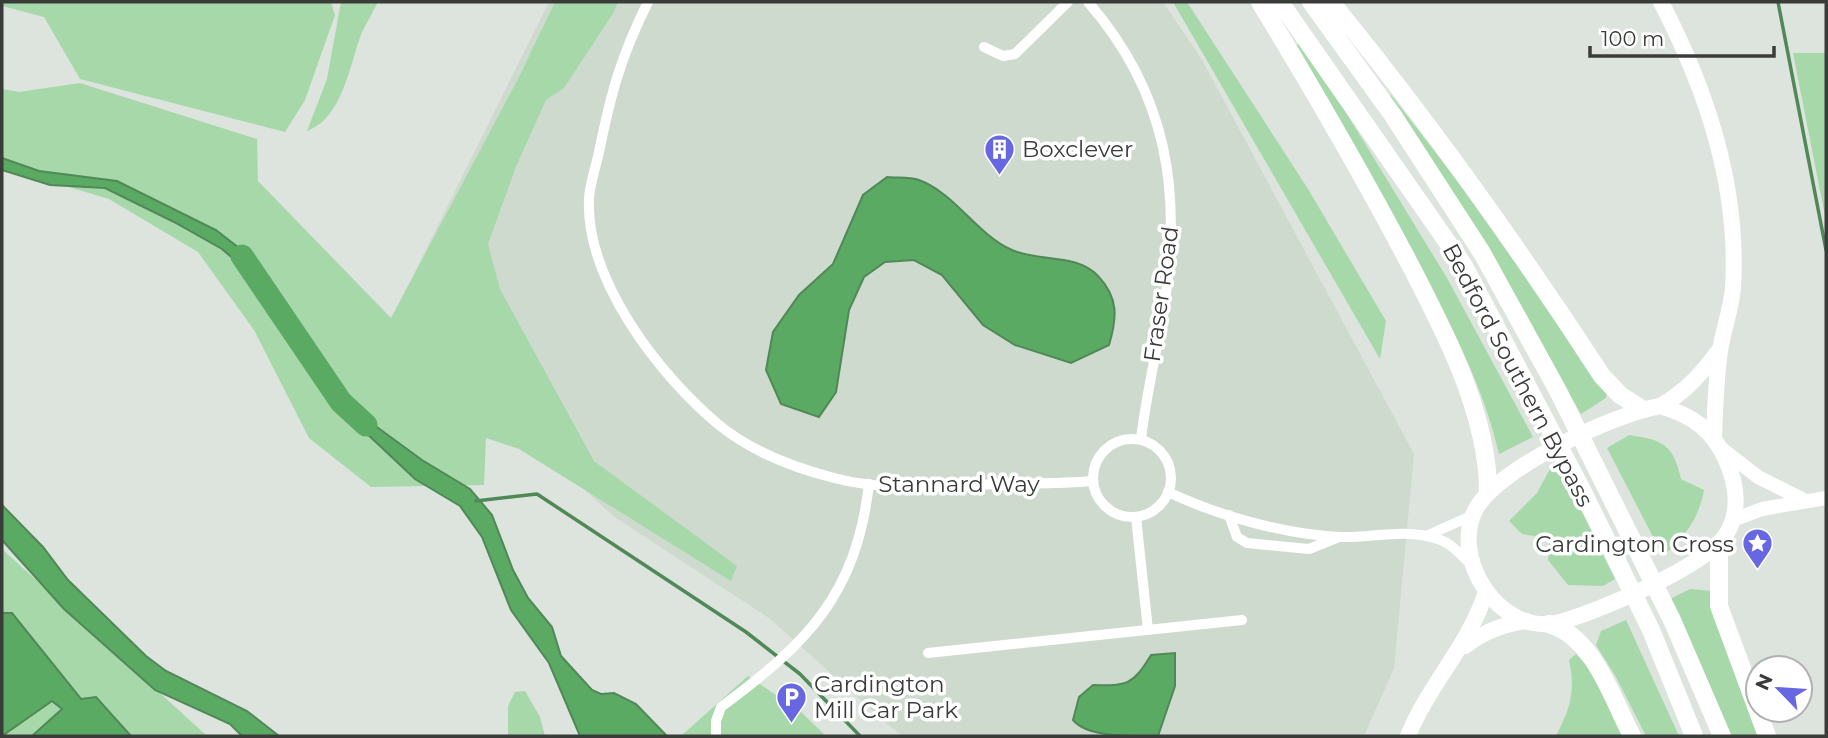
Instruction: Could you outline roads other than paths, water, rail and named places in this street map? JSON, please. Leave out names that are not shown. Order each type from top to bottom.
[{"type":"highway","points":[[1260,2],[1347,144],[1451,344],[1488,459],[1488,491]]},
{"type":"highway","name":"Bedford Southern Bypass","points":[[1280,2],[1464,266],[1581,488],[1651,631],[1694,736]]},
{"type":"highway","name":"Bedford Southern Bypass","points":[[1311,2],[1392,114],[1482,253],[1557,389],[1672,620],[1722,736]]},
{"type":"highway","points":[[1331,2],[1397,82],[1485,203],[1602,376],[1620,395],[1651,407]]},
{"type":"highway","points":[[1719,544],[1719,606],[1767,736]]},
{"type":"highway","points":[[1549,624],[1571,634],[1593,660],[1632,736]]},
{"type":"main road","points":[[1661,2],[1685,48],[1703,95],[1729,186],[1734,247],[1732,291],[1720,349],[1718,443]]},
{"type":"main road","points":[[1527,621],[1504,610],[1486,592],[1471,564],[1469,545],[1473,515],[1488,491],[1515,470],[1607,422],[1678,396],[1700,376],[1720,349]]},
{"type":"main road","points":[[1408,736],[1437,679],[1462,648],[1482,633],[1503,624],[1527,621],[1549,624],[1581,617],[1682,569],[1719,544],[1732,520],[1736,497],[1733,474],[1718,443],[1698,422],[1651,407]]},
{"type":"main road","points":[[1462,648],[1486,592]]},
{"type":"street","name":"Stannard Way","points":[[648,2],[624,49],[615,78],[589,198],[593,237],[628,321],[654,362],[720,426],[793,466],[836,479],[914,487],[1092,481]]},
{"type":"street","points":[[984,47],[1003,56],[1015,54],[1068,2]]},
{"type":"street","name":"Fraser Road","points":[[1088,2],[1128,56],[1150,100],[1169,166],[1171,257],[1141,439]]},
{"type":"street","points":[[1141,439],[1164,455],[1171,478],[1168,492],[1159,506],[1136,517],[1120,515],[1106,507],[1097,496],[1092,481],[1094,466],[1102,452],[1114,443],[1141,439]]},
{"type":"street","points":[[1718,443],[1766,481],[1806,501]]},
{"type":"street","points":[[716,736],[716,721],[721,707],[751,685],[802,640],[819,621],[847,577],[859,543],[869,484]]},
{"type":"street","points":[[1168,492],[1229,515],[1339,537],[1425,536],[1447,544],[1471,564]]},
{"type":"street","points":[[1732,520],[1762,509],[1826,498]]},
{"type":"street","points":[[1229,515],[1237,537],[1247,543],[1309,549],[1339,537]]},
{"type":"street","points":[[1425,536],[1473,515]]},
{"type":"street","points":[[1136,517],[1148,630]]},
{"type":"street","points":[[928,653],[1242,620]]},
{"type":"waterway","points":[[1778,2],[1826,250]]},
{"type":"waterway","points":[[242,256],[341,402],[366,425]]},
{"type":"waterway","points":[[476,501],[537,494],[746,632],[800,674],[860,736]]},
{"type":"place","name":"Boxclever","points":[[999,176]]},
{"type":"place","name":"Cardington Cross","points":[[1757,571]]},
{"type":"place","name":"Cardington Mill Car Park","points":[[791,724]]}]
